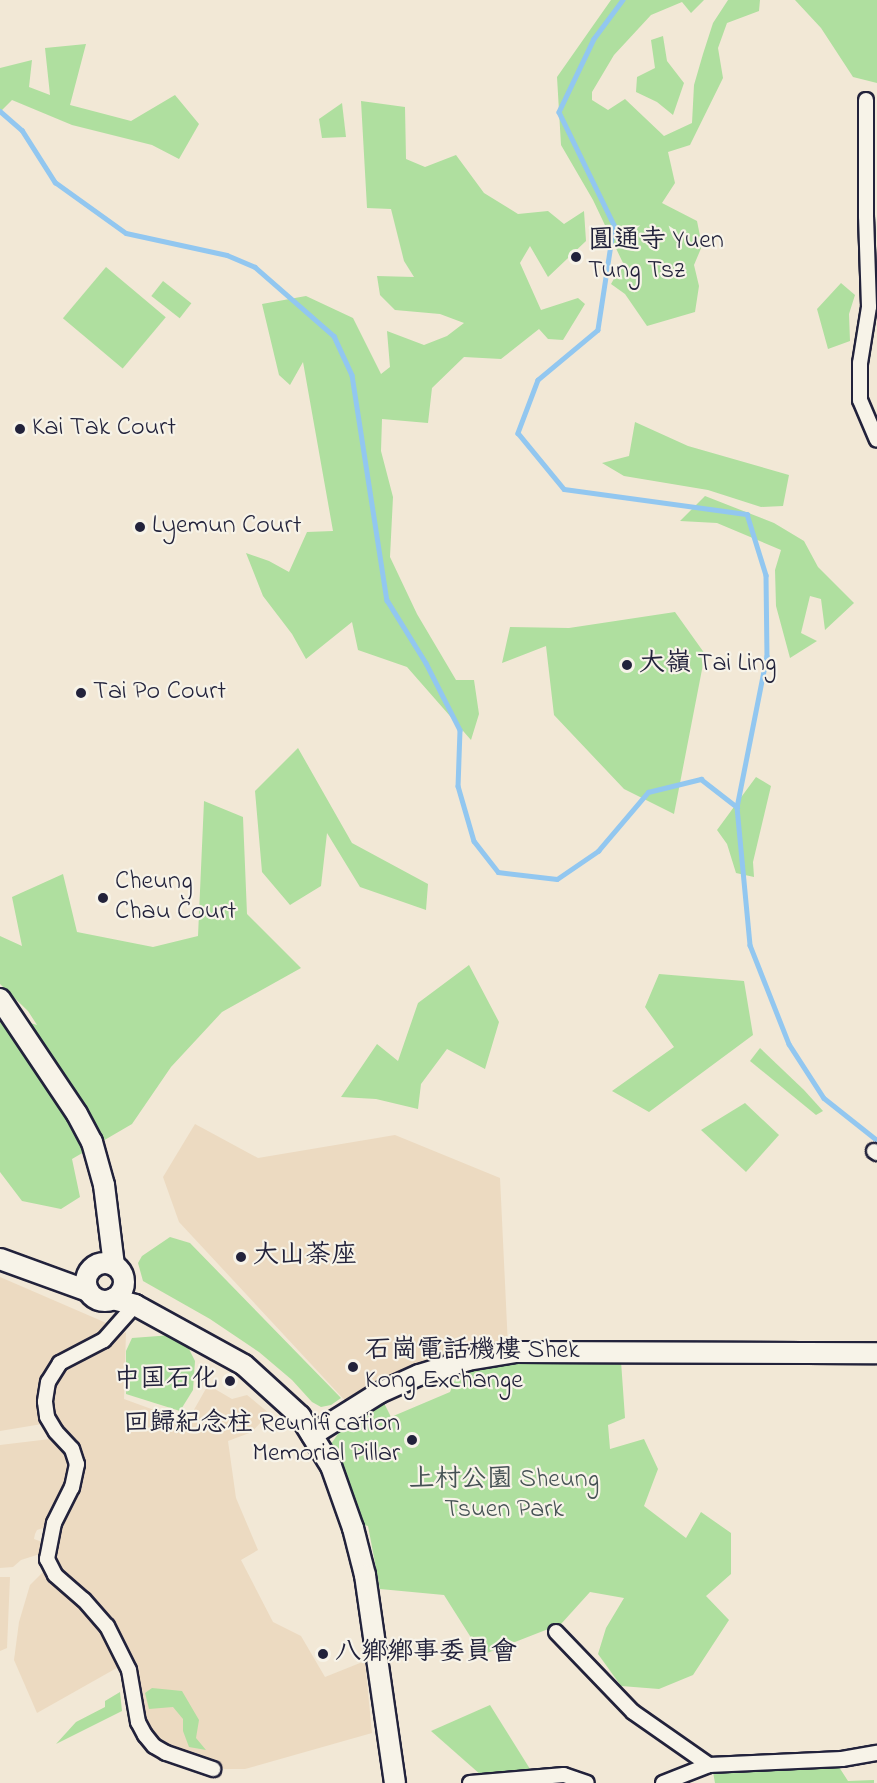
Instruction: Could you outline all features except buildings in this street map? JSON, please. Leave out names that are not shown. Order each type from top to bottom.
[{"type":"main road","points":[[0,999],[77,1114],[92,1142],[104,1185],[110,1240],[108,1264]]},
{"type":"main road","points":[[0,1259],[64,1282],[86,1286],[99,1300],[124,1298],[244,1365],[285,1401],[312,1435],[331,1466],[361,1557],[395,1783]]},
{"type":"main road","points":[[86,1286],[90,1269],[108,1264]]},
{"type":"main road","points":[[108,1264],[123,1275],[124,1298]]},
{"type":"main road","points":[[312,1435],[380,1393],[419,1375],[468,1360],[516,1352],[877,1353]]},
{"type":"street","points":[[866,100],[869,307],[860,363],[860,400],[877,440]]},
{"type":"street","points":[[124,1298],[104,1340],[60,1363],[48,1382],[45,1410],[47,1417],[56,1432],[72,1449],[77,1464],[72,1487],[54,1523],[47,1559],[55,1575],[84,1600],[107,1626],[129,1670],[138,1722],[145,1735],[154,1746],[166,1753],[213,1769]]},
{"type":"street","points":[[556,1632],[633,1712],[709,1765]]},
{"type":"street","points":[[663,1783],[709,1765],[842,1759],[877,1753]]},
{"type":"street","points":[[470,1783],[564,1774],[587,1783]]},
{"type":"shaded area","points":[[195,1124],[258,1158],[395,1135],[500,1178],[508,1346],[350,1406],[179,1222],[163,1177]]},
{"type":"shaded area","points":[[0,1277],[111,1325],[106,1332],[53,1361],[41,1380],[39,1395],[42,1424],[0,1431]]},
{"type":"shaded area","points":[[126,1332],[124,1399],[187,1422],[208,1385],[232,1399],[247,1395],[269,1413],[252,1432],[228,1441],[236,1498],[258,1550],[241,1560],[273,1622],[301,1636],[325,1677],[365,1661],[372,1733],[245,1769],[224,1769],[162,1746],[147,1729],[139,1701],[139,1682],[131,1664],[59,1571],[54,1560],[59,1525],[79,1476],[54,1424],[47,1399],[59,1368]]},
{"type":"shaded area","points":[[50,1439],[66,1451],[71,1477],[49,1526],[37,1530],[35,1534],[34,1539],[42,1542],[43,1553],[21,1560],[13,1567],[0,1568],[0,1445]]},
{"type":"shaded area","points":[[43,1572],[52,1577],[104,1626],[122,1665],[37,1713],[14,1660],[19,1622],[30,1585]]},
{"type":"shaded area","points":[[0,1577],[10,1577],[7,1648],[0,1651]]},
{"type":"green space","points":[[611,0],[704,0],[691,13],[682,2],[651,15],[614,55],[592,92],[592,100],[608,110],[625,99],[664,136],[692,123],[694,85],[703,54],[713,23],[728,0],[760,0],[759,11],[727,23],[718,48],[723,78],[690,145],[668,152],[675,183],[662,203],[697,221],[702,246],[694,265],[699,286],[695,312],[647,326],[625,294],[611,284],[623,263],[593,200],[561,145],[557,77]]},
{"type":"green space","points":[[795,0],[877,0],[877,83],[853,77],[821,28]]},
{"type":"green space","points":[[663,36],[667,61],[684,83],[673,115],[657,102],[636,92],[637,77],[655,68],[651,40]]},
{"type":"green space","points":[[86,44],[70,105],[131,121],[175,95],[199,124],[179,159],[152,145],[72,125],[12,100],[0,112],[0,68],[32,60],[29,87],[50,95],[45,48]]},
{"type":"green space","points":[[361,101],[405,107],[406,159],[425,167],[456,155],[484,193],[518,214],[548,211],[564,224],[584,211],[586,241],[548,277],[530,246],[520,263],[541,310],[578,298],[585,304],[563,340],[548,339],[539,329],[501,359],[464,357],[432,388],[428,423],[382,419],[381,451],[393,497],[390,557],[417,614],[456,680],[474,680],[479,714],[471,740],[407,667],[358,650],[352,622],[306,659],[292,634],[263,596],[246,553],[269,561],[289,572],[307,532],[333,531],[303,362],[290,385],[279,375],[262,304],[306,296],[353,318],[381,374],[390,367],[387,331],[424,345],[447,336],[464,323],[440,314],[395,310],[380,295],[377,276],[414,277],[404,261],[391,209],[367,208]]},
{"type":"green space","points":[[342,103],[346,137],[322,138],[319,119]]},
{"type":"green space","points":[[106,267],[166,317],[123,368],[63,318]]},
{"type":"green space","points":[[163,281],[191,303],[180,318],[151,296]]},
{"type":"green space","points":[[841,283],[855,295],[849,314],[850,341],[828,349],[817,309]]},
{"type":"green space","points":[[635,422],[688,446],[789,475],[783,506],[761,507],[708,490],[624,476],[602,463],[629,456]]},
{"type":"green space","points":[[705,496],[774,523],[804,541],[818,567],[854,603],[825,630],[821,599],[810,596],[801,633],[817,641],[790,658],[776,606],[775,570],[781,550],[717,523],[680,521]]},
{"type":"green space","points":[[675,612],[705,654],[674,814],[624,789],[554,715],[546,646],[502,663],[510,627],[569,628]]},
{"type":"green space","points":[[298,748],[352,843],[428,884],[426,910],[360,887],[327,833],[321,886],[290,905],[262,872],[255,791]]},
{"type":"green space","points":[[756,777],[771,786],[753,862],[754,877],[736,873],[727,844],[717,830]]},
{"type":"green space","points":[[204,801],[243,817],[247,914],[301,968],[222,1012],[171,1067],[132,1124],[72,1159],[80,1197],[61,1209],[22,1201],[0,1172],[0,1014],[37,1025],[28,1011],[0,984],[0,936],[22,946],[12,897],[63,874],[77,932],[153,947],[198,936]]},
{"type":"green space","points":[[469,965],[499,1022],[485,1069],[447,1049],[421,1084],[418,1109],[376,1099],[341,1097],[377,1044],[398,1061],[418,1003]]},
{"type":"green space","points":[[659,974],[744,981],[753,1035],[649,1112],[612,1091],[674,1047],[645,1007]]},
{"type":"green space","points":[[760,1048],[823,1111],[816,1115],[750,1061]]},
{"type":"green space","points":[[745,1103],[779,1135],[746,1172],[701,1130]]},
{"type":"green space","points":[[170,1237],[190,1243],[341,1398],[331,1405],[321,1407],[312,1402],[292,1380],[259,1352],[210,1319],[143,1281],[138,1263],[142,1256]]},
{"type":"green space","points":[[172,1335],[188,1347],[195,1361],[193,1390],[180,1411],[126,1394],[126,1351],[132,1338]]},
{"type":"green space","name":"上村公園 Sheung Tsuen Park","points":[[527,1361],[621,1361],[625,1418],[608,1425],[610,1449],[644,1439],[658,1469],[644,1506],[686,1538],[701,1512],[731,1533],[731,1574],[706,1596],[729,1620],[693,1675],[659,1689],[621,1686],[598,1654],[606,1628],[624,1598],[590,1592],[561,1624],[482,1655],[444,1595],[380,1589],[368,1526],[354,1522],[331,1444],[342,1428],[383,1401],[391,1417],[450,1392],[457,1375],[487,1366]]},
{"type":"green space","points":[[152,1688],[182,1691],[199,1720],[196,1738],[206,1750],[189,1747],[183,1731],[183,1719],[173,1707],[149,1709],[145,1693]]},
{"type":"green space","points":[[120,1692],[122,1711],[56,1744],[76,1722],[105,1707],[105,1701]]},
{"type":"green space","points":[[490,1705],[530,1769],[481,1775],[431,1731]]},
{"type":"green space","points":[[839,1767],[848,1781],[874,1780],[874,1783],[715,1783],[713,1772]]},
{"type":"waterway","points":[[623,0],[594,39],[559,112],[614,225],[598,330],[538,380],[518,433],[564,489],[747,514],[766,575],[767,656],[737,807]]},
{"type":"waterway","points":[[0,111],[22,130],[55,182],[126,233],[227,255],[255,267],[334,336],[352,375],[387,600],[426,663],[460,730],[458,786],[474,841],[498,872],[557,879],[598,851],[648,792],[701,779],[737,807],[750,945],[789,1044],[824,1098],[877,1140]]},
{"type":"place","name":"圓通寺 Yuen Tung Tsz","points":[[576,257]]},
{"type":"place","name":"Kai Tak Court","points":[[20,429]]},
{"type":"place","name":"Lyemun Court","points":[[140,527]]},
{"type":"place","name":"大嶺 Tai Ling","points":[[627,665]]},
{"type":"place","name":"Tai Po Court","points":[[81,693]]},
{"type":"place","name":"Cheung Chau Court","points":[[103,898]]},
{"type":"place","name":"大山荼座","points":[[241,1257]]},
{"type":"place","name":"石崗電話機樓 Shek Kong Exchange","points":[[353,1367]]},
{"type":"place","name":"中国石化","points":[[230,1381]]},
{"type":"place","name":"回歸紀念柱 Reunification Memorial Pillar","points":[[412,1440]]},
{"type":"place","name":"八鄉鄉事委員會","points":[[323,1654]]}]
